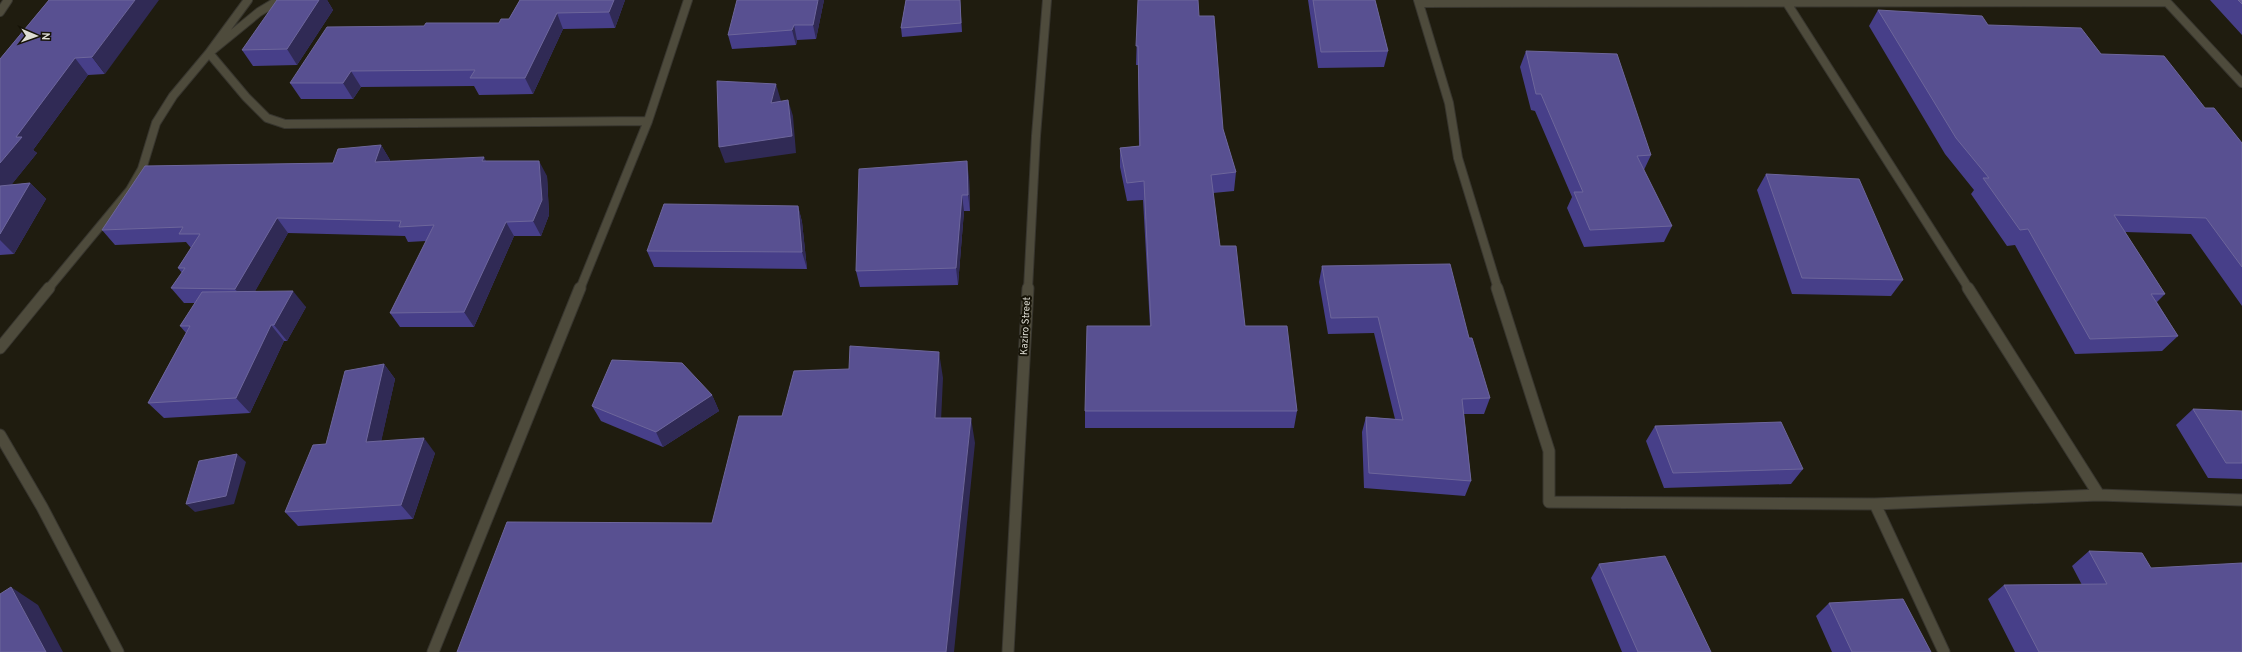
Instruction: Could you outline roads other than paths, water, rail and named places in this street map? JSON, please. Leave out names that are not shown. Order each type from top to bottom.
[{"type":"street","points":[[0,12],[8,0]]},
{"type":"street","points":[[0,348],[130,190],[142,169],[156,123],[162,113],[248,0]]},
{"type":"street","points":[[209,53],[259,12],[279,0]]},
{"type":"street","points":[[433,652],[648,122],[688,0]]},
{"type":"street","name":"Kaziro Street","points":[[1008,652],[1036,136],[1047,0]]},
{"type":"street","points":[[1786,1],[2099,495]]},
{"type":"street","points":[[2242,84],[2166,1],[1418,2],[1449,103],[1458,158],[1522,370],[1550,451],[1549,502],[1876,504],[2099,495],[2242,500]]},
{"type":"street","points":[[209,53],[246,97],[267,118],[285,124],[648,122]]},
{"type":"street","points":[[0,435],[42,507],[118,652]]},
{"type":"street","points":[[1876,504],[1944,652]]}]
